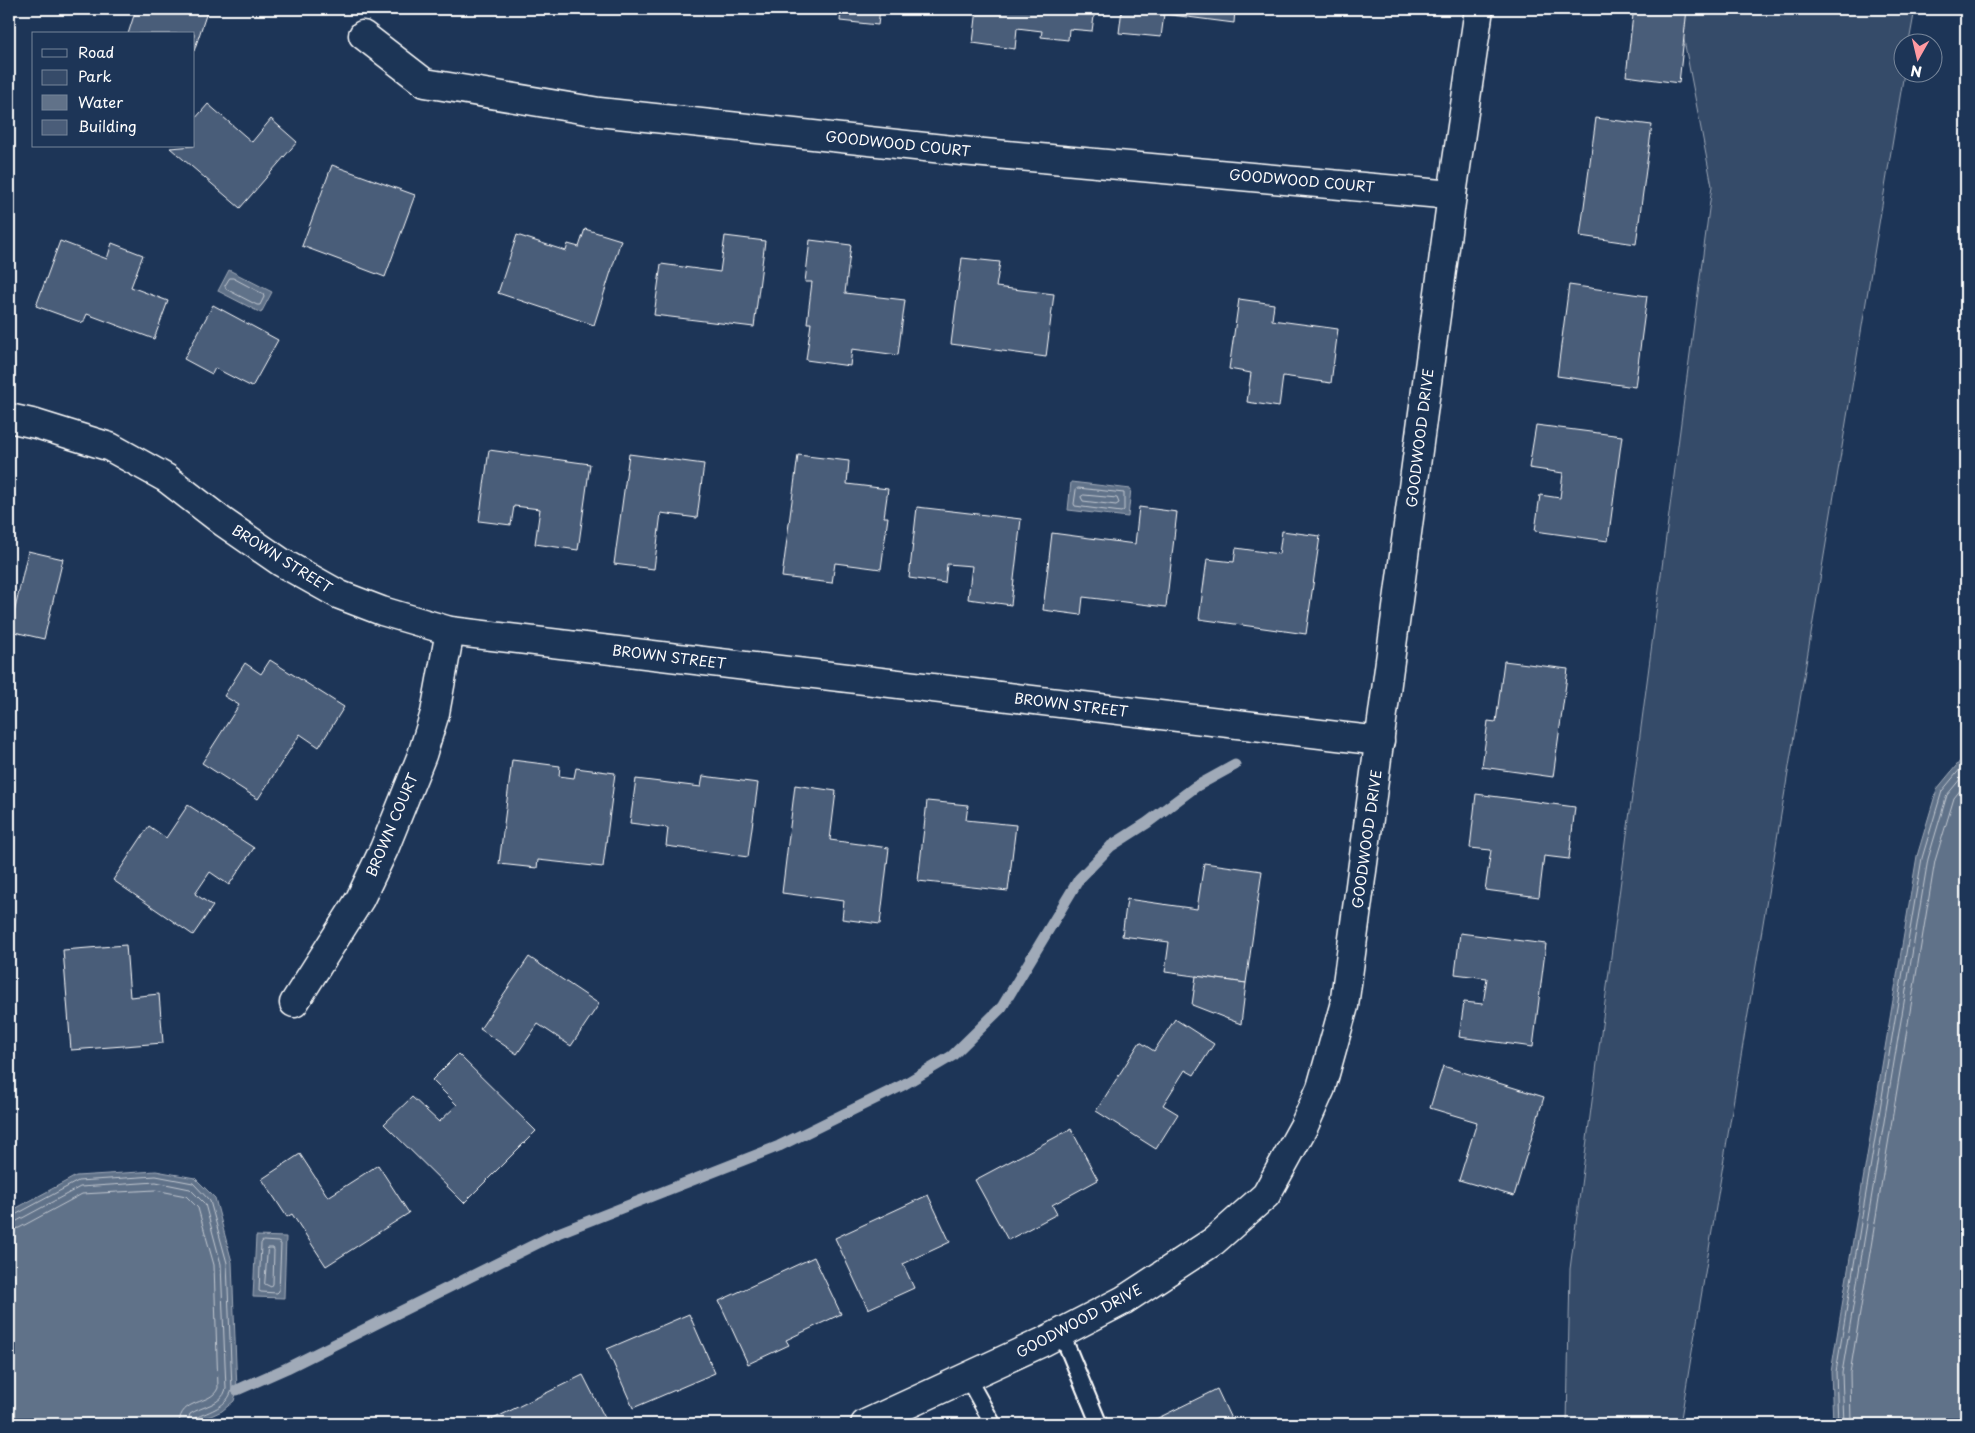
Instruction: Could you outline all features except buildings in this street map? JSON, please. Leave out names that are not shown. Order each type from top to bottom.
[{"type":"street","name":"GOODWOOD DRIVE","points":[[865,1424],[1061,1332],[1124,1300],[1214,1241],[1266,1195],[1304,1126],[1321,1088],[1344,1006],[1452,195],[1479,9]]},
{"type":"street","name":"GOODWOOD COURT","points":[[363,35],[425,83],[599,112],[962,151],[1452,195]]},
{"type":"street","name":"BROWN STREET","points":[[9,418],[36,424],[110,447],[166,478],[223,522],[282,562],[340,595],[382,611],[450,631],[1380,741]]},
{"type":"street","name":"BROWN COURT","points":[[294,1003],[360,899],[384,849],[422,755],[435,713],[450,631]]},
{"type":"lane","points":[[1061,1332],[1099,1424]]},
{"type":"lane","points":[[967,1377],[992,1424]]},
{"type":"green space","points":[[1678,9],[1915,9],[1911,32],[1892,32],[1892,82],[1903,82],[1680,1424],[1567,1424],[1570,1269],[1712,186]]},
{"type":"water","points":[[229,270],[272,292],[261,313],[218,291]]},
{"type":"water","points":[[1071,482],[1131,489],[1128,517],[1068,510]]},
{"type":"water","points":[[1966,754],[1966,1424],[1833,1424],[1831,1372],[1917,856],[1937,789]]},
{"type":"water","points":[[156,1171],[195,1178],[215,1198],[232,1262],[237,1390],[234,1401],[222,1411],[193,1424],[9,1424],[9,1212],[76,1176]]},
{"type":"water","points":[[256,1236],[286,1237],[284,1298],[253,1297]]},
{"type":"waterway","points":[[237,1390],[287,1368],[558,1233],[779,1146],[903,1085],[952,1056],[1002,1007],[1079,879],[1111,846],[1147,823],[1195,787],[1235,765]]}]
